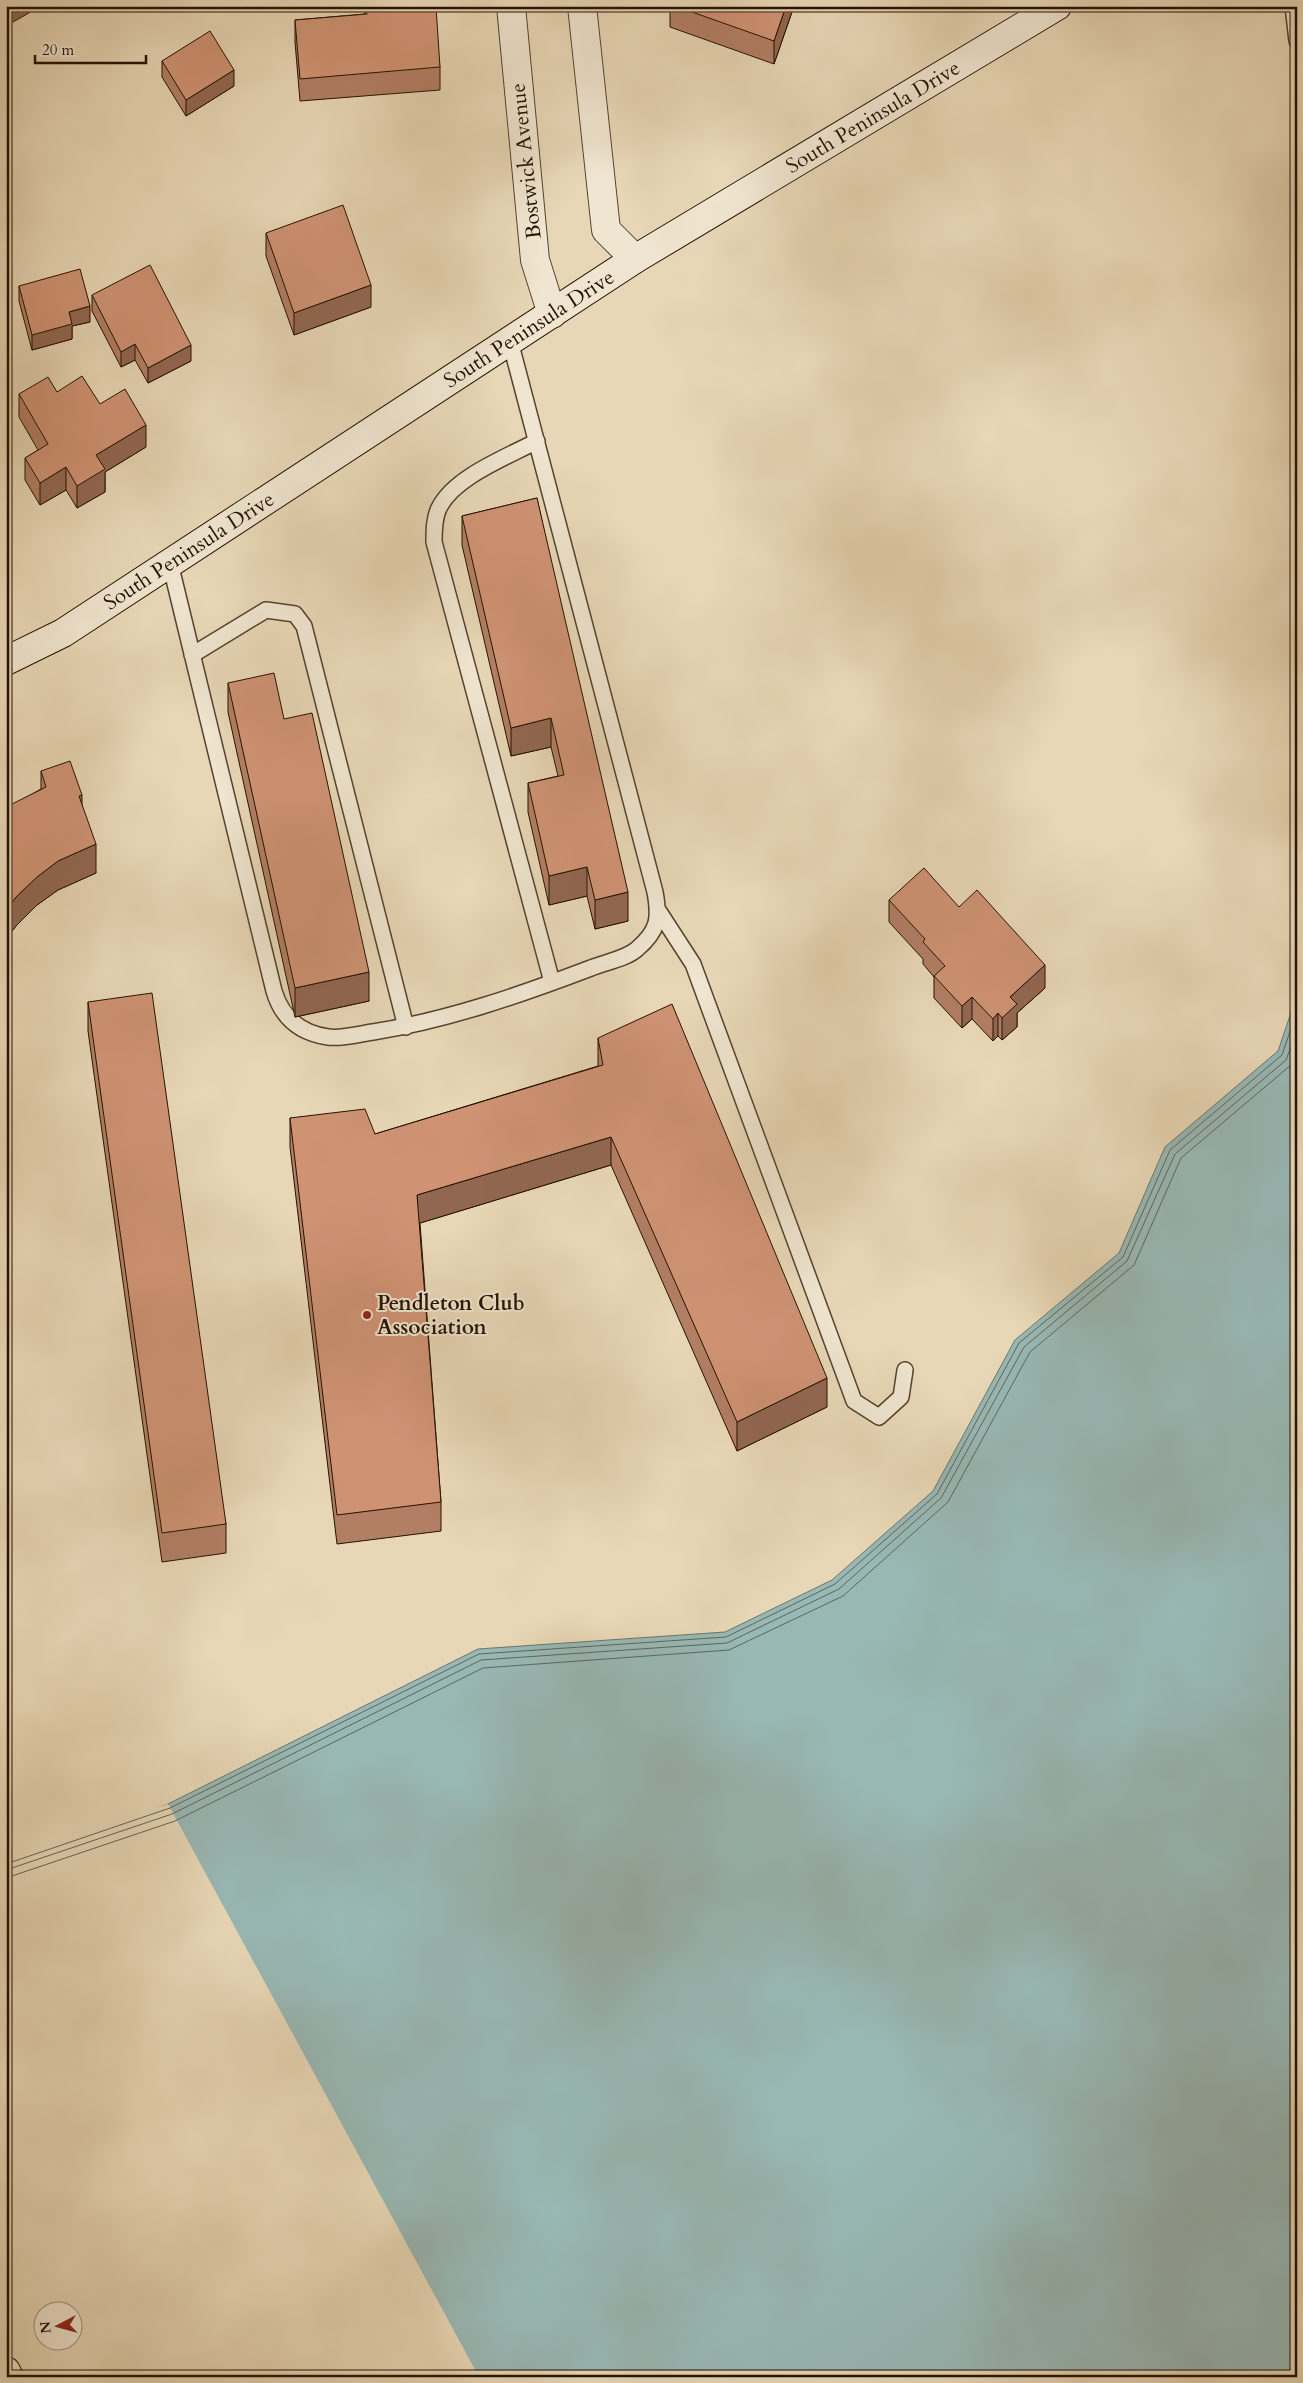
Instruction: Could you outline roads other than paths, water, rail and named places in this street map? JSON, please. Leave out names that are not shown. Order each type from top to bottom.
[{"type":"main road","name":"Bostwick Avenue","points":[[511,6],[536,260],[552,314]]},
{"type":"main road","points":[[582,6],[606,230],[636,259]]},
{"type":"main road","name":"South Peninsula Drive","points":[[6,661],[63,633],[636,259],[1057,6]]},
{"type":"main road","points":[[6,2371],[9,2377]]},
{"type":"lane","points":[[1292,6],[1297,41]]},
{"type":"lane","points":[[170,563],[278,1006],[288,1019],[300,1028],[330,1037],[406,1027],[485,1006],[635,951],[657,926],[658,910],[510,341]]},
{"type":"lane","points":[[537,441],[461,483],[439,508],[434,526],[434,542],[552,982]]},
{"type":"lane","points":[[192,655],[266,610],[295,614],[304,626],[406,1027]]},
{"type":"lane","points":[[658,910],[694,964],[854,1400],[879,1417],[901,1397],[905,1370]]},
{"type":"water","points":[[1297,995],[1297,2377],[6,2377],[6,1860],[168,1804],[478,1649],[725,1632],[832,1580],[933,1491],[1015,1340],[1119,1253],[1165,1147],[1278,1051]]},
{"type":"place","name":"Pendleton Club Association","points":[[367,1315]]}]
